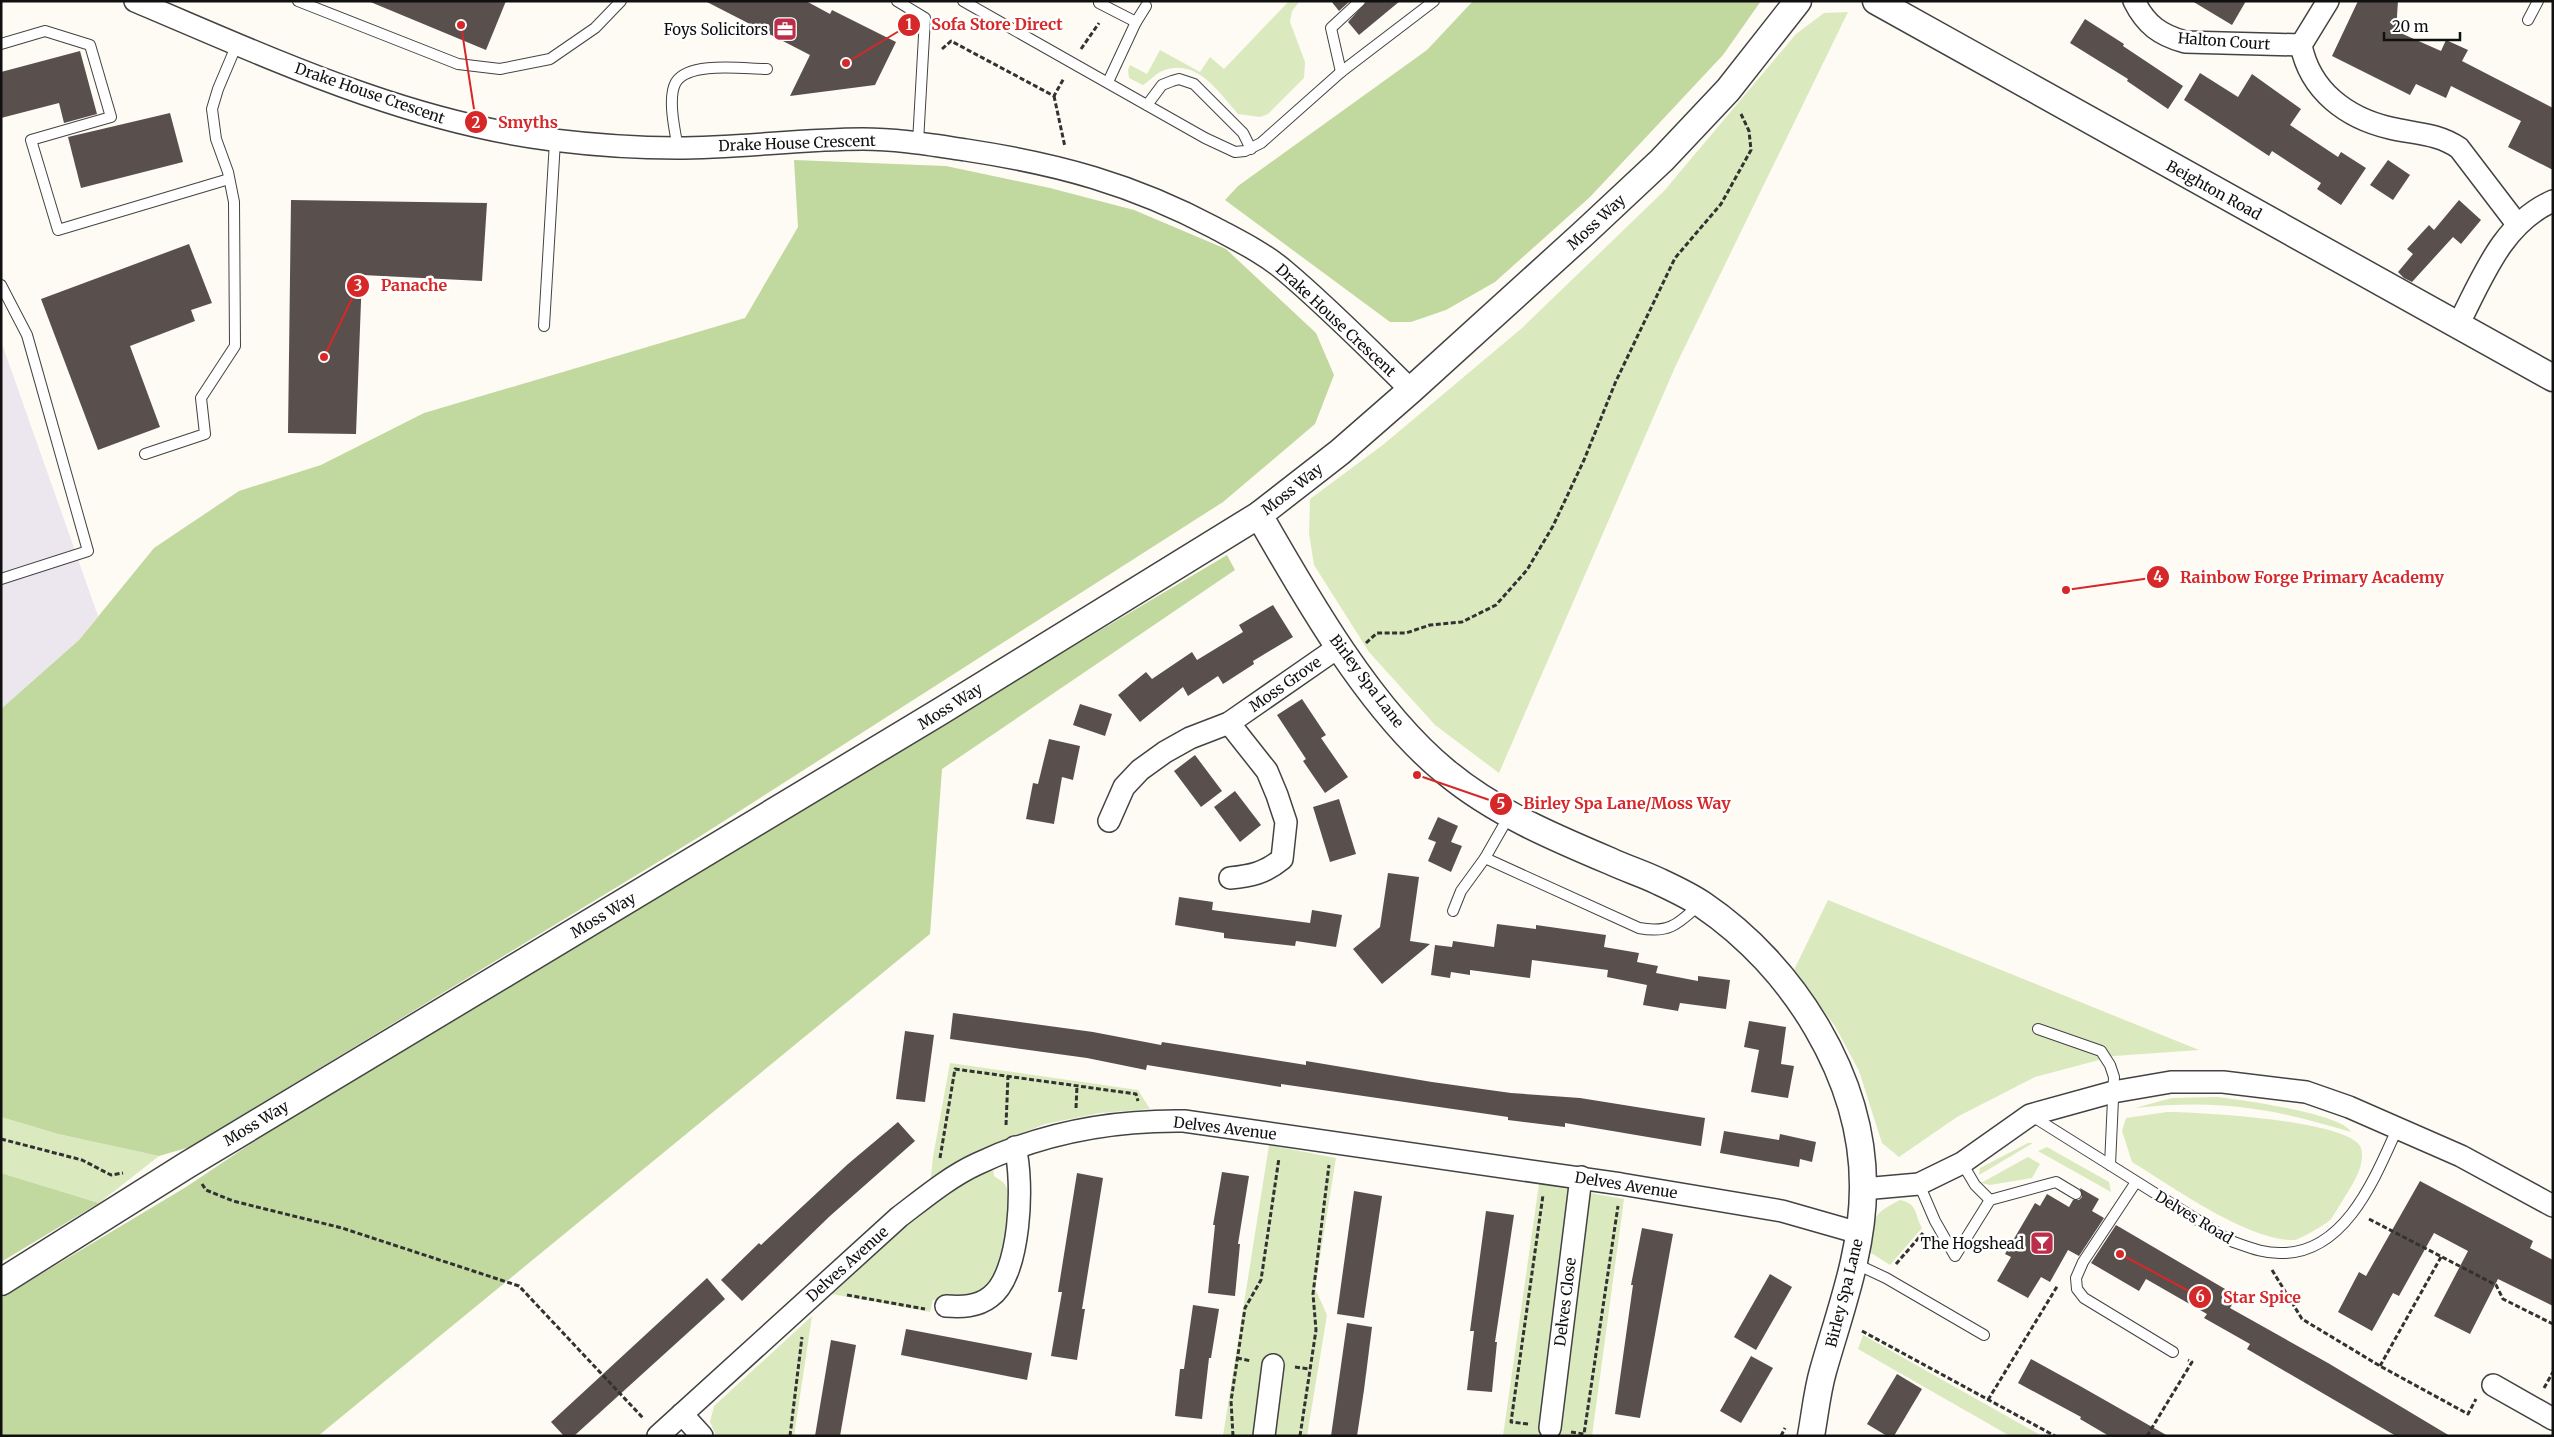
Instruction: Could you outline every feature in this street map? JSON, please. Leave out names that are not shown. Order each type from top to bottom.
[{"type":"street","name":"Drake House Crescent","points":[[135,1],[237,44],[406,109],[478,127],[555,141],[615,146],[678,148],[863,139],[918,142],[989,153],[1070,170],[1152,197],[1248,246],[1284,270],[1411,390]]},
{"type":"street","name":"Moss Way","points":[[1,1282],[187,1165],[941,711],[1259,515],[1340,452],[1411,390],[1648,173],[1728,90],[1798,1]]},
{"type":"street","name":"Beighton Road","points":[[1876,1],[2553,378]]},
{"type":"street","name":"Halton Court","points":[[2134,1],[2152,28],[2168,38],[2185,42],[2301,45]]},
{"type":"street","points":[[2328,1],[2301,45],[2304,61],[2313,78],[2328,96],[2346,112],[2376,124],[2446,139],[2459,148],[2517,224]]},
{"type":"street","points":[[2458,325],[2492,260],[2517,224],[2540,207],[2553,201]]},
{"type":"street","name":"Birley Spa Lane","points":[[1259,515],[1290,569],[1380,704],[1418,747],[1445,772],[1476,795],[1510,815],[1611,862],[1657,880],[1701,903],[1751,945],[1774,970],[1821,1034],[1835,1062],[1851,1104],[1860,1145],[1863,1189],[1854,1263],[1822,1374],[1811,1436]]},
{"type":"street","name":"Moss Grove","points":[[1109,821],[1124,787],[1140,770],[1165,752],[1190,738],[1230,723],[1344,652]]},
{"type":"street","points":[[1230,723],[1267,771],[1286,822],[1282,859],[1269,870],[1250,876],[1230,878]]},
{"type":"street","points":[[1863,1189],[1919,1184],[1962,1163],[2030,1115],[2113,1092],[2171,1082],[2223,1082],[2306,1092],[2398,1127],[2461,1156],[2553,1206]]},
{"type":"street","name":"Delves Avenue","points":[[659,1435],[899,1217],[938,1187],[976,1164],[1010,1150],[1074,1131],[1144,1120],[1184,1121],[1581,1177],[1782,1211],[1859,1234]]},
{"type":"street","points":[[946,1306],[979,1304],[992,1296],[1004,1282],[1019,1217],[1020,1181],[1010,1150]]},
{"type":"street","name":"Delves Close","points":[[1550,1428],[1581,1177]]},
{"type":"street","points":[[1264,1436],[1272,1365]]},
{"type":"street","points":[[2493,1385],[2553,1419]]},
{"type":"street","points":[[682,1414],[702,1436]]},
{"type":"lane","points":[[298,1],[458,64],[500,68],[550,59],[595,28],[621,1]]},
{"type":"lane","points":[[897,1],[925,18],[918,142]]},
{"type":"lane","points":[[963,1],[1147,105],[1235,152],[1251,149],[1261,143],[1342,72],[1434,1]]},
{"type":"lane","points":[[1342,72],[1331,28],[1360,1]]},
{"type":"lane","points":[[2528,20],[2538,1]]},
{"type":"lane","points":[[1099,3],[1136,22]]},
{"type":"lane","points":[[1108,82],[1136,22],[1146,6]]},
{"type":"lane","points":[[1,44],[45,31],[90,45],[111,117],[31,140],[58,230],[229,179]]},
{"type":"lane","points":[[145,454],[205,434],[201,398],[234,346],[234,202],[229,179],[216,139],[212,109],[218,89],[237,44]]},
{"type":"lane","points":[[678,148],[672,98],[676,83],[686,73],[709,68],[766,69]]},
{"type":"lane","points":[[1147,105],[1162,86],[1172,81],[1179,79],[1194,84],[1244,133],[1251,149]]},
{"type":"lane","points":[[544,326],[555,141]]},
{"type":"lane","points":[[1,285],[26,335],[88,551],[1,579]]},
{"type":"lane","points":[[1453,911],[1460,891],[1485,858],[1510,815]]},
{"type":"lane","points":[[1485,858],[1646,929],[1666,930],[1678,924],[1701,903]]},
{"type":"lane","points":[[2038,1029],[2101,1051],[2110,1065],[2114,1077],[2110,1164]]},
{"type":"lane","name":"Delves Road","points":[[2030,1115],[2231,1241],[2258,1251],[2284,1253],[2310,1247],[2331,1235],[2353,1211],[2373,1181],[2398,1127]]},
{"type":"lane","points":[[1962,1163],[1975,1185],[1990,1200]]},
{"type":"lane","points":[[1919,1184],[1955,1256],[1990,1200],[2056,1182],[2076,1194]]},
{"type":"lane","points":[[2136,1182],[2084,1262],[2076,1278],[2077,1289],[2084,1298],[2174,1352]]},
{"type":"lane","points":[[1854,1263],[1886,1278],[1984,1335]]},
{"type":"path","points":[[1344,652],[1377,633],[1406,633],[1430,625],[1462,622],[1496,605],[1526,570],[1557,518],[1584,460],[1616,381],[1674,258],[1721,204],[1751,150],[1748,131],[1728,90]]},
{"type":"path","points":[[1054,96],[1070,170]]},
{"type":"path","points":[[938,1187],[940,1152],[955,1069],[1136,1094],[1144,1120]]},
{"type":"path","points":[[1008,1076],[1010,1150]]},
{"type":"path","points":[[1233,1436],[1231,1401],[1245,1308],[1261,1280],[1282,1135]]},
{"type":"path","points":[[1,1139],[82,1160],[111,1175],[130,1172]]},
{"type":"path","points":[[1300,1436],[1316,1330],[1313,1294],[1332,1142]]},
{"type":"path","points":[[187,1165],[206,1190],[233,1201],[342,1228],[519,1286],[659,1435]]},
{"type":"path","points":[[2353,1211],[2496,1285],[2503,1299],[2553,1324]]},
{"type":"path","points":[[2268,1252],[2272,1274],[2302,1319],[2380,1366],[2468,1414],[2486,1382],[2493,1385]]},
{"type":"path","points":[[2380,1366],[2441,1256]]},
{"type":"path","points":[[790,1436],[812,1296],[938,1311],[946,1306]]},
{"type":"path","points":[[1838,1323],[1859,1330],[2055,1436]]},
{"type":"path","points":[[2147,1436],[2192,1362],[2174,1352]]},
{"type":"shaded area","points":[[1,341],[98,616],[79,640],[1,709]]},
{"type":"green space","points":[[1289,1],[1300,1],[1292,11],[1290,22],[1305,62],[1304,78],[1268,114],[1260,117],[1238,114],[1205,79],[1196,72],[1185,69],[1174,68],[1162,71],[1143,85],[1129,78],[1128,70],[1130,65],[1147,74],[1160,50],[1200,72],[1210,57],[1224,69]]},
{"type":"green space","points":[[1473,1],[1761,1],[1723,55],[1590,197],[1495,282],[1446,310],[1411,322],[1390,322],[1225,200],[1238,186],[1427,50]]},
{"type":"green space","points":[[1848,12],[1676,365],[1499,773],[1435,725],[1369,652],[1314,565],[1309,533],[1310,499],[1384,444],[1522,328],[1664,191],[1796,34],[1824,13]]},
{"type":"green space","points":[[794,160],[946,166],[1050,188],[1134,210],[1226,249],[1316,333],[1334,375],[1315,424],[1223,502],[699,837],[190,1147],[159,1156],[58,1134],[1,1117],[1,709],[79,640],[154,548],[239,491],[321,465],[424,413],[745,318],[798,227]]},
{"type":"green space","points":[[1227,555],[1235,570],[942,769],[930,934],[318,1436],[1,1436],[1,1298],[186,1187],[370,1064]]},
{"type":"green space","points":[[1828,900],[2199,1050],[2114,1056],[2035,1077],[1957,1117],[1899,1157],[1882,1143],[1859,1071],[1835,1026],[1793,972]]},
{"type":"green space","points":[[950,1063],[1138,1090],[1150,1109],[1100,1113],[1045,1124],[990,1146],[994,1176],[1006,1186],[1009,1196],[1009,1208],[1002,1252],[989,1289],[971,1296],[933,1300],[930,1312],[832,1294],[928,1206],[933,1157]]},
{"type":"green space","points":[[2217,1097],[2267,1104],[2310,1113],[2343,1125],[2351,1132],[2270,1111],[2219,1105],[2165,1105],[2135,1108],[2172,1098]]},
{"type":"green space","points":[[2167,1112],[2239,1116],[2303,1124],[2331,1131],[2351,1138],[2361,1148],[2362,1162],[2350,1188],[2329,1221],[2295,1240],[2277,1238],[2234,1223],[2211,1211],[2132,1162],[2122,1131],[2126,1118]]},
{"type":"green space","points":[[1,1117],[58,1134],[159,1156],[99,1203],[1,1173]]},
{"type":"green space","points":[[2028,1143],[2033,1143],[1979,1175],[1980,1168]]},
{"type":"green space","points":[[1269,1145],[1336,1158],[1315,1288],[1327,1315],[1307,1436],[1223,1436]]},
{"type":"green space","points":[[2047,1147],[2109,1182],[2111,1192],[2038,1151]]},
{"type":"green space","points":[[2028,1157],[2040,1164],[2032,1178],[1990,1185],[1981,1183]]},
{"type":"green space","points":[[1,1173],[99,1203],[1,1262]]},
{"type":"green space","points":[[1539,1184],[1624,1199],[1592,1436],[1503,1436]]},
{"type":"green space","points":[[1900,1200],[1913,1207],[1922,1228],[1890,1265],[1868,1251],[1871,1231],[1878,1214]]},
{"type":"green space","points":[[812,1316],[794,1436],[716,1436],[710,1422],[714,1406]]},
{"type":"green space","points":[[1863,1335],[2042,1436],[2010,1436],[1858,1349]]},
{"type":"building","points":[[368,1],[506,1],[486,50]]},
{"type":"building","points":[[705,1],[806,1],[830,14],[832,10],[896,42],[875,85],[790,96],[810,55]]},
{"type":"building","points":[[1331,1],[1350,1],[1339,11]]},
{"type":"building","points":[[1367,1],[1400,1],[1359,35],[1348,22]]},
{"type":"building","points":[[2192,1],[2246,1],[2232,25]]},
{"type":"building","points":[[2358,1],[2398,1],[2396,31],[2441,51],[2446,40],[2468,50],[2462,61],[2553,108],[2553,170],[2508,147],[2521,121],[2451,86],[2446,98],[2416,84],[2410,95],[2332,56]]},
{"type":"building","points":[[2085,19],[2183,86],[2168,109],[2127,81],[2128,79],[2070,43]]},
{"type":"building","points":[[80,51],[97,114],[64,123],[59,103],[1,118],[1,72]]},
{"type":"building","points":[[2200,73],[2238,97],[2252,74],[2301,109],[2290,125],[2338,157],[2341,152],[2366,168],[2341,205],[2317,189],[2321,183],[2272,151],[2269,156],[2184,100]]},
{"type":"building","points":[[170,113],[183,162],[81,188],[68,137]]},
{"type":"building","points":[[2388,160],[2410,175],[2393,200],[2370,185]]},
{"type":"building","points":[[291,200],[487,203],[482,281],[362,275],[356,434],[288,433]]},
{"type":"building","points":[[2459,200],[2481,220],[2461,244],[2453,237],[2412,282],[2404,278],[2398,272],[2413,254],[2407,249],[2429,225],[2434,230]]},
{"type":"building","points":[[189,244],[212,303],[191,310],[195,321],[130,346],[160,427],[98,450],[41,299]]},
{"type":"building","points":[[1273,605],[1293,637],[1253,661],[1254,664],[1223,684],[1218,676],[1188,696],[1183,687],[1140,722],[1118,695],[1146,672],[1152,679],[1192,652],[1197,660],[1243,632],[1239,625]]},
{"type":"building","points":[[1302,699],[1326,735],[1321,738],[1348,777],[1325,793],[1303,761],[1306,759],[1277,715]]},
{"type":"building","points":[[1080,704],[1112,714],[1105,736],[1073,725]]},
{"type":"building","points":[[1049,739],[1080,746],[1073,780],[1062,777],[1054,824],[1026,819],[1033,783],[1038,784]]},
{"type":"building","points":[[1195,755],[1222,791],[1201,807],[1174,771]]},
{"type":"building","points":[[1235,791],[1261,825],[1240,842],[1214,807]]},
{"type":"building","points":[[1339,799],[1356,854],[1330,862],[1313,807]]},
{"type":"building","points":[[1438,817],[1458,826],[1451,842],[1462,846],[1451,872],[1428,861],[1436,842],[1428,839]]},
{"type":"building","points":[[1388,873],[1419,877],[1410,941],[1430,944],[1382,984],[1353,949],[1380,927]]},
{"type":"building","points":[[1179,897],[1213,902],[1212,910],[1310,923],[1312,910],[1342,915],[1336,947],[1296,941],[1295,946],[1224,938],[1224,933],[1175,925]]},
{"type":"building","points":[[1497,924],[1536,929],[1536,925],[1606,935],[1604,947],[1639,953],[1637,962],[1658,966],[1656,973],[1698,981],[1698,976],[1730,980],[1726,1009],[1680,1003],[1678,1011],[1643,1005],[1647,985],[1607,977],[1608,970],[1532,960],[1530,978],[1470,970],[1470,975],[1451,972],[1450,978],[1431,975],[1435,945],[1452,947],[1453,941],[1494,947]]},
{"type":"building","points":[[953,1013],[1093,1032],[1161,1045],[1162,1042],[1306,1065],[1306,1061],[1432,1082],[1511,1093],[1580,1098],[1705,1118],[1701,1146],[1565,1123],[1565,1127],[1508,1120],[1508,1117],[1281,1084],[1281,1087],[1147,1065],[1146,1070],[1087,1058],[950,1039]]},
{"type":"building","points":[[1749,1021],[1786,1027],[1781,1064],[1794,1066],[1788,1098],[1751,1092],[1759,1050],[1744,1047]]},
{"type":"building","points":[[905,1031],[934,1035],[925,1102],[896,1099]]},
{"type":"building","points":[[898,1122],[915,1141],[830,1216],[742,1301],[721,1280],[759,1243],[761,1245],[848,1164]]},
{"type":"building","points":[[1724,1131],[1779,1140],[1780,1134],[1816,1142],[1812,1162],[1800,1159],[1799,1167],[1720,1153]]},
{"type":"building","points":[[1222,1172],[1249,1176],[1238,1244],[1240,1244],[1235,1296],[1208,1293],[1215,1225],[1213,1225]]},
{"type":"building","points":[[1077,1173],[1103,1178],[1082,1309],[1085,1309],[1077,1360],[1051,1356],[1062,1292],[1058,1292]]},
{"type":"building","points":[[2420,1181],[2533,1241],[2530,1248],[2553,1260],[2553,1306],[2498,1279],[2470,1334],[2434,1316],[2468,1251],[2434,1233],[2399,1296],[2393,1293],[2372,1331],[2338,1312],[2359,1272],[2366,1276]]},
{"type":"building","name":"The Hogshead","points":[[2080,1188],[2099,1199],[2092,1211],[2104,1218],[2079,1256],[2068,1250],[2050,1282],[2041,1277],[2028,1298],[1997,1281],[2011,1257],[2005,1254],[2035,1203],[2040,1206],[2047,1194],[2069,1207],[2073,1200],[2079,1200],[2082,1197]]},
{"type":"building","points":[[1354,1191],[1382,1196],[1364,1318],[1337,1314]]},
{"type":"building","points":[[1486,1211],[1514,1215],[1495,1342],[1497,1342],[1492,1392],[1467,1390],[1474,1331],[1470,1331]]},
{"type":"building","points":[[2116,1225],[2237,1296],[2230,1308],[2328,1363],[2450,1436],[2396,1436],[2247,1349],[2250,1344],[2204,1318],[2207,1314],[2146,1279],[2139,1291],[2091,1263]]},
{"type":"building","points":[[1642,1228],[1673,1234],[1640,1418],[1615,1414],[1633,1285],[1631,1285]]},
{"type":"building","points":[[1770,1274],[1792,1287],[1756,1350],[1734,1337]]},
{"type":"building","points":[[707,1278],[725,1299],[574,1436],[564,1436],[551,1422]]},
{"type":"building","points":[[1193,1305],[1219,1309],[1211,1358],[1209,1358],[1202,1419],[1175,1416],[1180,1369],[1184,1369]]},
{"type":"building","points":[[1347,1323],[1372,1327],[1364,1390],[1357,1436],[1331,1436]]},
{"type":"building","points":[[906,1329],[1032,1353],[1027,1380],[901,1355]]},
{"type":"building","points":[[831,1340],[856,1345],[840,1436],[815,1436]]},
{"type":"building","points":[[1751,1356],[1773,1368],[1741,1423],[1720,1411]]},
{"type":"building","points":[[2031,1359],[2168,1436],[2109,1436],[2080,1419],[2081,1417],[2018,1383]]},
{"type":"building","points":[[1897,1374],[1922,1389],[1894,1436],[1887,1436],[1867,1424]]},
{"type":"place","name":"Smyths","points":[[461,25]]},
{"type":"place","name":"Foys Solicitors","points":[[785,29]]},
{"type":"place","name":"Sofa Store Direct","points":[[846,63]]},
{"type":"place","name":"Panache","points":[[324,357]]},
{"type":"place","name":"Rainbow Forge Primary Academy","points":[[2066,590]]},
{"type":"place","name":"Birley Spa Lane/Moss Way","points":[[1417,775]]},
{"type":"place","name":"The Hogshead","points":[[2042,1243]]},
{"type":"place","name":"Star Spice","points":[[2120,1254]]}]
